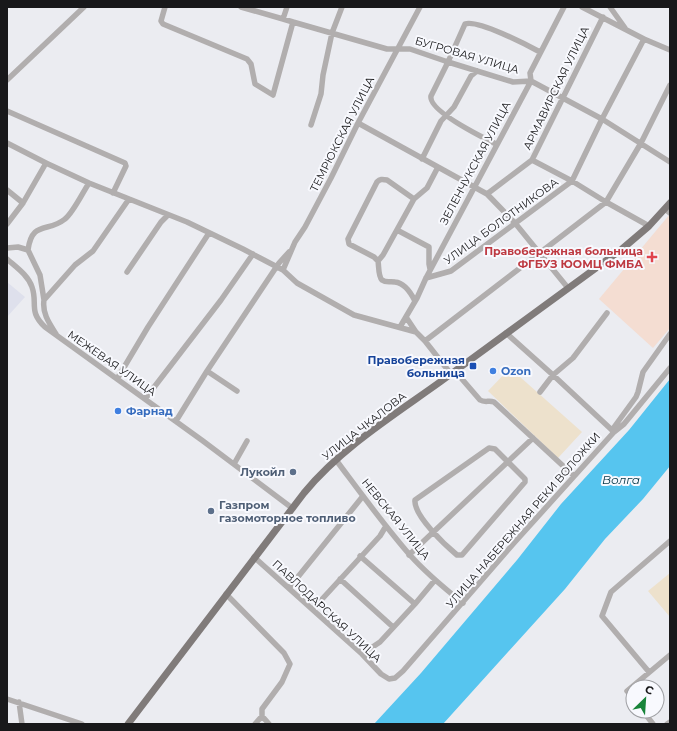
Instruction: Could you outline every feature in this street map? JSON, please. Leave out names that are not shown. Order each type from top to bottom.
[{"type":"main road","name":"УЛИЦА ЧКАЛОВА","points":[[128,724],[292,508],[312,483],[336,460],[453,372],[622,249],[668,208]]},
{"type":"street","points":[[7,80],[84,7]]},
{"type":"street","points":[[165,7],[161,21],[163,24],[247,59],[251,64],[255,84],[273,95],[293,22]]},
{"type":"street","points":[[241,7],[332,33]]},
{"type":"street","points":[[283,19],[287,7]]},
{"type":"street","points":[[311,126],[322,94],[332,33],[342,7]]},
{"type":"street","name":"ТЕМРЮКСКАЯ УЛИЦА","points":[[283,270],[292,250],[332,178],[358,123],[420,7]]},
{"type":"street","name":"ЗЕЛЕНЧУКСКАЯ УЛИЦА","points":[[400,327],[530,81],[530,73],[564,7]]},
{"type":"street","points":[[582,7],[644,39],[670,50]]},
{"type":"street","points":[[610,7],[626,29]]},
{"type":"street","name":"АРМАВИРСКАЯ УЛИЦА","points":[[487,194],[532,160],[603,17]]},
{"type":"street","points":[[496,144],[478,136],[446,116],[433,105],[430,98],[448,62],[461,30],[467,22],[510,37],[540,52]]},
{"type":"street","name":"БУГРОВАЯ УЛИЦА","points":[[332,33],[387,49],[410,49],[513,82],[530,81]]},
{"type":"street","name":"УЛИЦА БОЛОТНИКОВА","points":[[426,278],[451,271],[572,181],[602,119],[644,39]]},
{"type":"street","points":[[422,159],[441,122],[454,107],[471,76],[477,71]]},
{"type":"street","points":[[530,81],[602,119],[670,162]]},
{"type":"street","points":[[425,341],[606,202],[641,143],[670,85]]},
{"type":"street","points":[[7,111],[125,163],[126,166],[113,193]]},
{"type":"street","points":[[358,123],[487,194],[515,223],[568,288]]},
{"type":"street","points":[[7,143],[89,183],[168,215],[253,254],[276,268],[283,270],[297,283],[354,315],[416,332]]},
{"type":"street","points":[[532,160],[572,181],[649,226]]},
{"type":"street","points":[[7,224],[23,203],[46,163]]},
{"type":"street","points":[[415,301],[410,291],[403,286],[398,283],[386,282],[382,280],[380,277],[378,261],[414,198],[427,188],[438,167]]},
{"type":"street","points":[[378,261],[374,257],[349,244],[348,241],[376,182],[382,179],[387,180],[414,198]]},
{"type":"street","points":[[56,336],[45,315],[40,275],[28,250],[29,242],[34,233],[66,219],[89,183]]},
{"type":"street","points":[[7,190],[23,203]]},
{"type":"street","points":[[44,300],[75,266],[93,251],[129,199]]},
{"type":"street","points":[[127,272],[161,222],[168,215]]},
{"type":"street","points":[[397,230],[429,246],[430,269]]},
{"type":"street","points":[[117,378],[209,233]]},
{"type":"street","points":[[7,248],[28,250]]},
{"type":"street","points":[[176,421],[207,370],[276,268],[292,250]]},
{"type":"street","points":[[145,399],[221,300],[253,254]]},
{"type":"street","name":"МЕЖЕВАЯ УЛИЦА","points":[[7,259],[20,269],[30,281],[33,288],[35,315],[45,327],[176,421],[292,508]]},
{"type":"street","points":[[540,392],[553,375],[573,358],[608,313]]},
{"type":"street","points":[[406,317],[416,332],[480,400],[484,402],[494,402],[574,476]]},
{"type":"street","points":[[506,333],[613,431],[636,397],[643,372],[670,334]]},
{"type":"street","name":"УЛИЦА НАБЕРЕЖНАЯ РЕКИ ВОЛОЖКИ","points":[[387,678],[392,680],[404,671],[613,431],[624,424],[670,368]]},
{"type":"street","points":[[207,370],[237,391]]},
{"type":"street","points":[[409,554],[534,438]]},
{"type":"street","points":[[234,464],[247,441]]},
{"type":"street","points":[[489,448],[495,449],[508,462],[525,479],[525,482],[462,555],[459,556],[432,532],[415,508],[414,504],[416,498],[489,448]]},
{"type":"street","name":"НЕВСКАЯ УЛИЦА","points":[[336,460],[409,554],[435,580],[464,603]]},
{"type":"street","points":[[289,588],[363,496]]},
{"type":"street","points":[[313,609],[360,556],[380,536],[386,526]]},
{"type":"street","points":[[649,672],[602,616],[611,592],[670,541]]},
{"type":"street","points":[[360,556],[415,604]]},
{"type":"street","name":"ПАВЛОДАРСКАЯ УЛИЦА","points":[[254,557],[313,609],[387,678]]},
{"type":"street","points":[[340,579],[393,627]]},
{"type":"street","points":[[362,654],[380,642],[435,580]]},
{"type":"street","points":[[226,594],[284,653],[290,664],[282,682],[262,709],[262,716],[255,724]]},
{"type":"street","points":[[641,679],[670,655]]},
{"type":"street","points":[[7,699],[82,724]]},
{"type":"street","points":[[19,702],[22,724]]},
{"type":"street","points":[[262,716],[269,724]]},
{"type":"shaded area","name":"Правобережная больница ФГБУЗ ЮОМЦ ФМБА","points":[[670,214],[670,328],[653,348],[599,299]]},
{"type":"shaded area","points":[[7,282],[25,297],[7,317]]},
{"type":"shaded area","points":[[510,368],[582,432],[558,458],[488,391]]},
{"type":"shaded area","points":[[670,573],[670,617],[648,591]]},
{"type":"water","name":"Волга","points":[[670,379],[670,466],[643,499],[605,539],[565,589],[443,724],[374,724],[421,673],[517,560],[561,504],[629,430]]},
{"type":"place","name":"Правобережная больница ФГБУЗ ЮОМЦ ФМБА","points":[[652,257]]},
{"type":"place","name":"Правобережная больница","points":[[473,366]]},
{"type":"place","name":"Ozon","points":[[493,371]]},
{"type":"place","name":"Фарнад","points":[[118,411]]},
{"type":"place","name":"Лукойл","points":[[293,472]]},
{"type":"place","name":"Газпром газомоторное топливо","points":[[211,511]]}]
